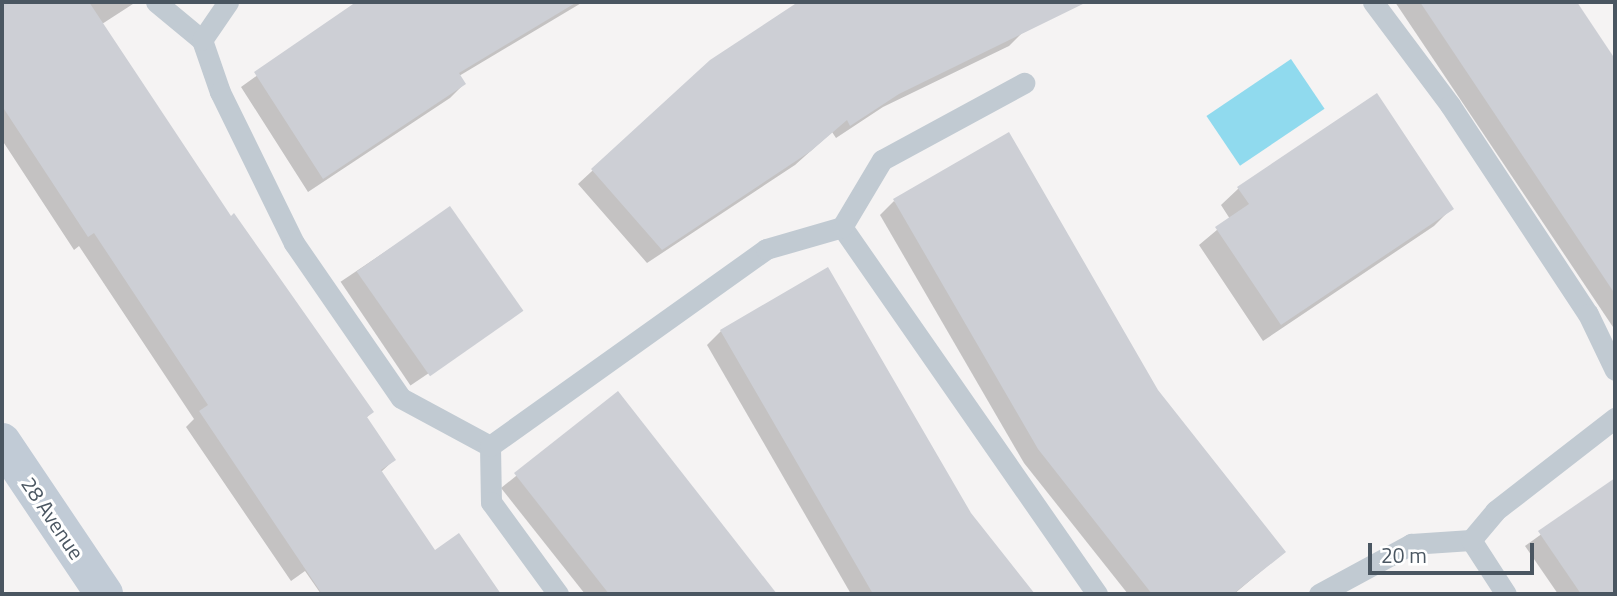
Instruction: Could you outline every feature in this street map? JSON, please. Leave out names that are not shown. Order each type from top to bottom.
[{"type":"street","name":"28 Avenue","points":[[2,442],[104,594]]},
{"type":"lane","points":[[156,2],[202,40],[220,92],[294,243],[401,398],[490,446]]},
{"type":"lane","points":[[202,40],[228,2]]},
{"type":"lane","points":[[1373,2],[1450,105],[1588,314],[1615,370]]},
{"type":"lane","points":[[490,446],[766,249],[842,228],[882,160],[1024,83]]},
{"type":"lane","points":[[842,228],[1097,594]]},
{"type":"lane","points":[[1319,594],[1411,544],[1471,540],[1495,511],[1615,418]]},
{"type":"lane","points":[[490,446],[491,502],[558,594]]},
{"type":"lane","points":[[1471,540],[1506,594]]},
{"type":"water","points":[[1291,59],[1325,109],[1240,166],[1206,116]]},
{"type":"building","points":[[2,2],[89,2],[231,216],[234,213],[374,412],[367,417],[396,460],[381,470],[435,550],[459,533],[501,594],[322,594],[199,411],[208,405],[94,233],[88,237],[2,106]]},
{"type":"building","points":[[356,2],[577,2],[459,73],[466,84],[323,179],[254,72]]},
{"type":"building","points":[[798,2],[1087,2],[899,94],[850,126],[847,120],[811,151],[662,250],[591,169],[710,60]]},
{"type":"building","points":[[1420,2],[1577,2],[1615,59],[1615,294]]},
{"type":"building","points":[[1377,93],[1454,209],[1281,325],[1215,227],[1249,204],[1237,187]]},
{"type":"building","points":[[1009,132],[1158,390],[1286,552],[1233,594],[1152,594],[1038,449],[893,199]]},
{"type":"building","points":[[450,206],[523,311],[430,376],[357,271]]},
{"type":"building","points":[[828,267],[971,513],[1035,594],[873,594],[720,330]]},
{"type":"building","points":[[618,391],[777,594],[609,594],[514,473]]},
{"type":"building","points":[[1615,478],[1615,594],[1581,594],[1538,531]]}]
